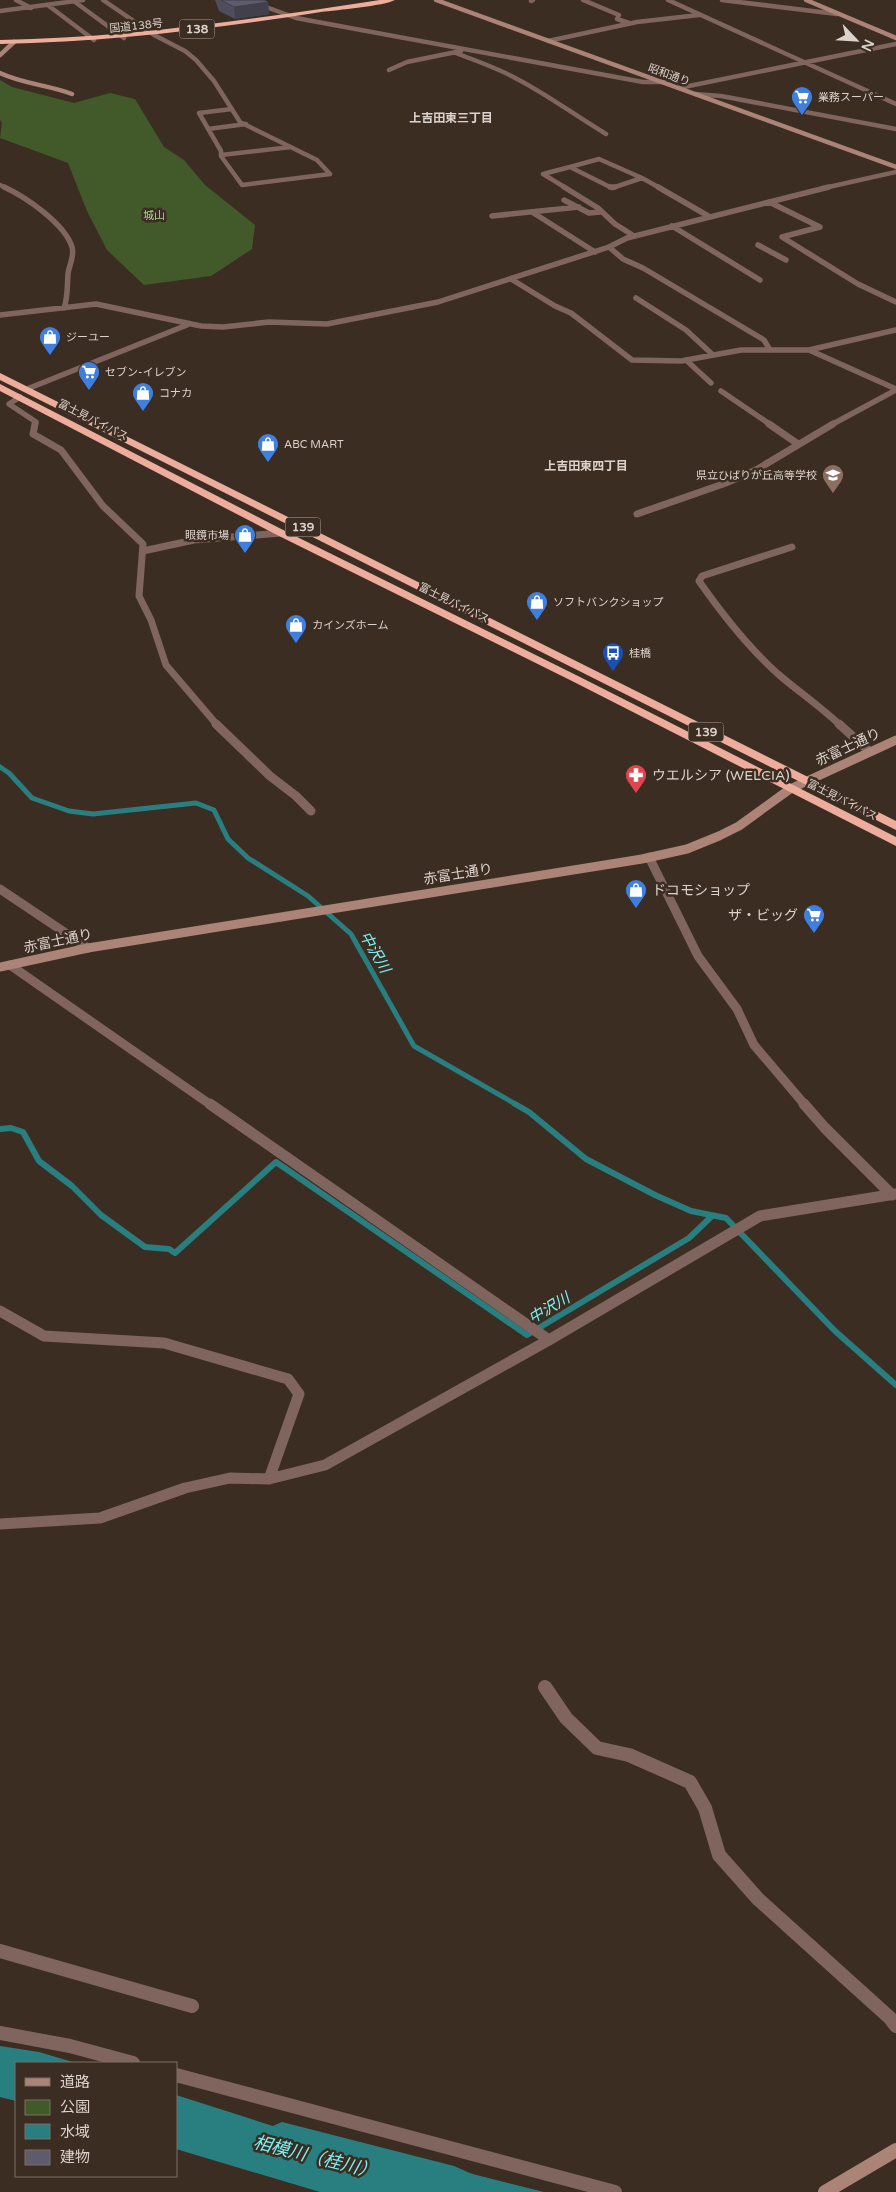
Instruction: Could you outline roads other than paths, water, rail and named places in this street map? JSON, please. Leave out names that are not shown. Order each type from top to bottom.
[{"type":"highway","name":"国道138号","points":[[0,42],[94,40],[154,35],[392,0]]},
{"type":"highway","name":"富士見バイパス","points":[[0,376],[24,393],[281,533],[583,682],[896,842]]},
{"type":"highway","name":"富士見バイパス","points":[[0,387],[24,393],[896,826]]},
{"type":"street","points":[[16,0],[31,8]]},
{"type":"street","points":[[51,0],[58,4]]},
{"type":"street","points":[[0,11],[83,0]]},
{"type":"street","points":[[103,0],[154,35],[185,51],[196,60],[214,81],[240,122],[317,160],[330,174],[242,185],[221,155],[221,151],[199,113],[232,110]]},
{"type":"street","points":[[247,0],[288,15],[642,82],[664,82]]},
{"type":"street","name":"昭和通り","points":[[436,0],[896,167]]},
{"type":"street","points":[[583,0],[620,15],[617,19],[630,24]]},
{"type":"street","points":[[668,0],[896,104]]},
{"type":"street","points":[[722,0],[837,14]]},
{"type":"street","points":[[806,0],[896,38]]},
{"type":"street","points":[[74,2],[124,38]]},
{"type":"street","points":[[49,6],[94,40]]},
{"type":"street","points":[[548,41],[630,24],[700,15]]},
{"type":"street","points":[[0,54],[14,42]]},
{"type":"street","points":[[679,88],[896,44]]},
{"type":"street","points":[[389,70],[407,62],[456,53],[466,49]]},
{"type":"street","points":[[456,53],[516,78],[564,106],[574,115],[606,134]]},
{"type":"street","points":[[0,73],[25,82],[58,87],[72,94]]},
{"type":"street","points":[[695,94],[721,96],[896,129]]},
{"type":"street","points":[[208,129],[246,124]]},
{"type":"street","points":[[221,155],[291,147]]},
{"type":"street","points":[[634,236],[600,212],[598,208],[543,174],[599,159],[642,178],[710,217]]},
{"type":"street","points":[[570,167],[612,188],[642,178]]},
{"type":"street","points":[[0,315],[96,304],[190,324],[222,327],[269,322],[327,324],[438,302],[595,252],[634,236],[896,172]]},
{"type":"street","points":[[0,186],[10,190],[44,213],[59,227],[72,247],[73,257],[68,270],[68,299],[64,308]]},
{"type":"street","points":[[564,200],[589,213],[600,212]]},
{"type":"street","points":[[769,202],[820,226],[782,237],[858,284],[896,302]]},
{"type":"street","points":[[492,216],[579,207]]},
{"type":"street","points":[[532,212],[595,252]]},
{"type":"street","points":[[672,226],[760,280]]},
{"type":"street","points":[[758,245],[786,260]]},
{"type":"street","points":[[791,248],[799,246]]},
{"type":"street","points":[[609,247],[623,259],[643,268],[764,340],[770,350]]},
{"type":"street","points":[[774,253],[783,250]]},
{"type":"street","points":[[511,279],[555,306],[571,313],[632,360],[686,360],[741,350],[810,350],[896,330]]},
{"type":"street","points":[[636,298],[700,339],[714,355]]},
{"type":"street","points":[[190,324],[24,393],[9,404],[36,422],[33,434],[61,450],[103,506],[140,539],[143,544],[143,551],[139,596],[151,620],[166,665],[214,722],[270,776],[296,796],[311,811]]},
{"type":"street","points":[[810,350],[896,390]]},
{"type":"street","points":[[686,360],[711,383]]},
{"type":"street","points":[[637,514],[726,483],[756,470],[798,444],[896,390]]},
{"type":"street","points":[[721,391],[798,444]]},
{"type":"street","points":[[143,551],[194,540],[281,533]]},
{"type":"street","points":[[792,547],[702,576],[699,581],[727,621],[778,674],[817,704],[869,751]]},
{"type":"street","name":"赤富士通り","points":[[5,966],[88,948],[649,857],[687,849],[739,826],[790,789],[896,740]]},
{"type":"street","points":[[649,857],[698,956],[737,1009],[754,1045],[825,1128],[894,1194]]},
{"type":"street","points":[[0,889],[88,948]]},
{"type":"street","points":[[5,966],[549,1340]]},
{"type":"street","points":[[0,1524],[100,1518],[184,1488],[230,1478],[270,1479],[325,1465],[549,1340],[760,1216],[894,1194]]},
{"type":"street","points":[[0,1311],[44,1336],[164,1343],[288,1379],[299,1394],[270,1479]]},
{"type":"street","points":[[546,1687],[566,1718],[597,1748],[630,1755],[690,1782],[705,1808],[719,1855],[758,1899],[890,2018],[896,2026]]},
{"type":"street","points":[[0,1951],[192,2006]]},
{"type":"street","points":[[0,2033],[70,2046],[129,2062]]},
{"type":"street","points":[[178,2076],[615,2192]]},
{"type":"street","points":[[825,2192],[896,2150]]},
{"type":"water","points":[[0,2046],[39,2052],[73,2062],[15,2062],[15,2101],[0,2097]]},
{"type":"water","points":[[178,2096],[317,2140],[327,2162],[359,2173],[366,2158],[372,2161],[386,2152],[544,2192],[320,2192],[178,2150]]},
{"type":"waterway","name":"中沢川","points":[[0,767],[9,773],[32,798],[69,811],[93,814],[196,803],[214,810],[228,839],[248,858],[308,896],[351,934],[414,1046],[517,1105]]},
{"type":"waterway","name":"中沢川","points":[[515,1104],[529,1112],[586,1159],[655,1195],[691,1211],[726,1218],[835,1331],[896,1385]]},
{"type":"waterway","name":"中沢川","points":[[0,1129],[11,1128],[23,1132],[39,1161],[72,1186],[101,1215],[145,1247],[169,1249],[175,1253],[276,1162],[527,1335],[689,1238],[712,1216]]},
{"type":"waterway","name":"相模川（桂川）","points":[[282,2148],[454,2192]]},
{"type":"place","name":"業務スーパー","points":[[802,116]]},
{"type":"place","name":"ジーユー","points":[[50,356]]},
{"type":"place","name":"セブン-イレブン","points":[[89,391]]},
{"type":"place","name":"コナカ","points":[[143,412]]},
{"type":"place","name":"ABC MART","points":[[268,463]]},
{"type":"place","name":"県立ひばりが丘高等学校","points":[[833,494]]},
{"type":"place","name":"眼鏡市場","points":[[245,554]]},
{"type":"place","name":"ソフトバンクショップ","points":[[537,621]]},
{"type":"place","name":"カインズホーム","points":[[296,644]]},
{"type":"place","name":"桂橋","points":[[613,672]]},
{"type":"place","name":"ウエルシア (WELCIA)","points":[[636,794]]},
{"type":"place","name":"ドコモショップ","points":[[636,909]]},
{"type":"place","name":"ザ・ビッグ","points":[[814,934]]},
{"type":"district","name":"上吉田東三丁目","points":[[451,118]]},
{"type":"district","name":"上吉田東四丁目","points":[[586,466]]},
{"type":"park label","name":"城山","points":[[154,215]]}]
